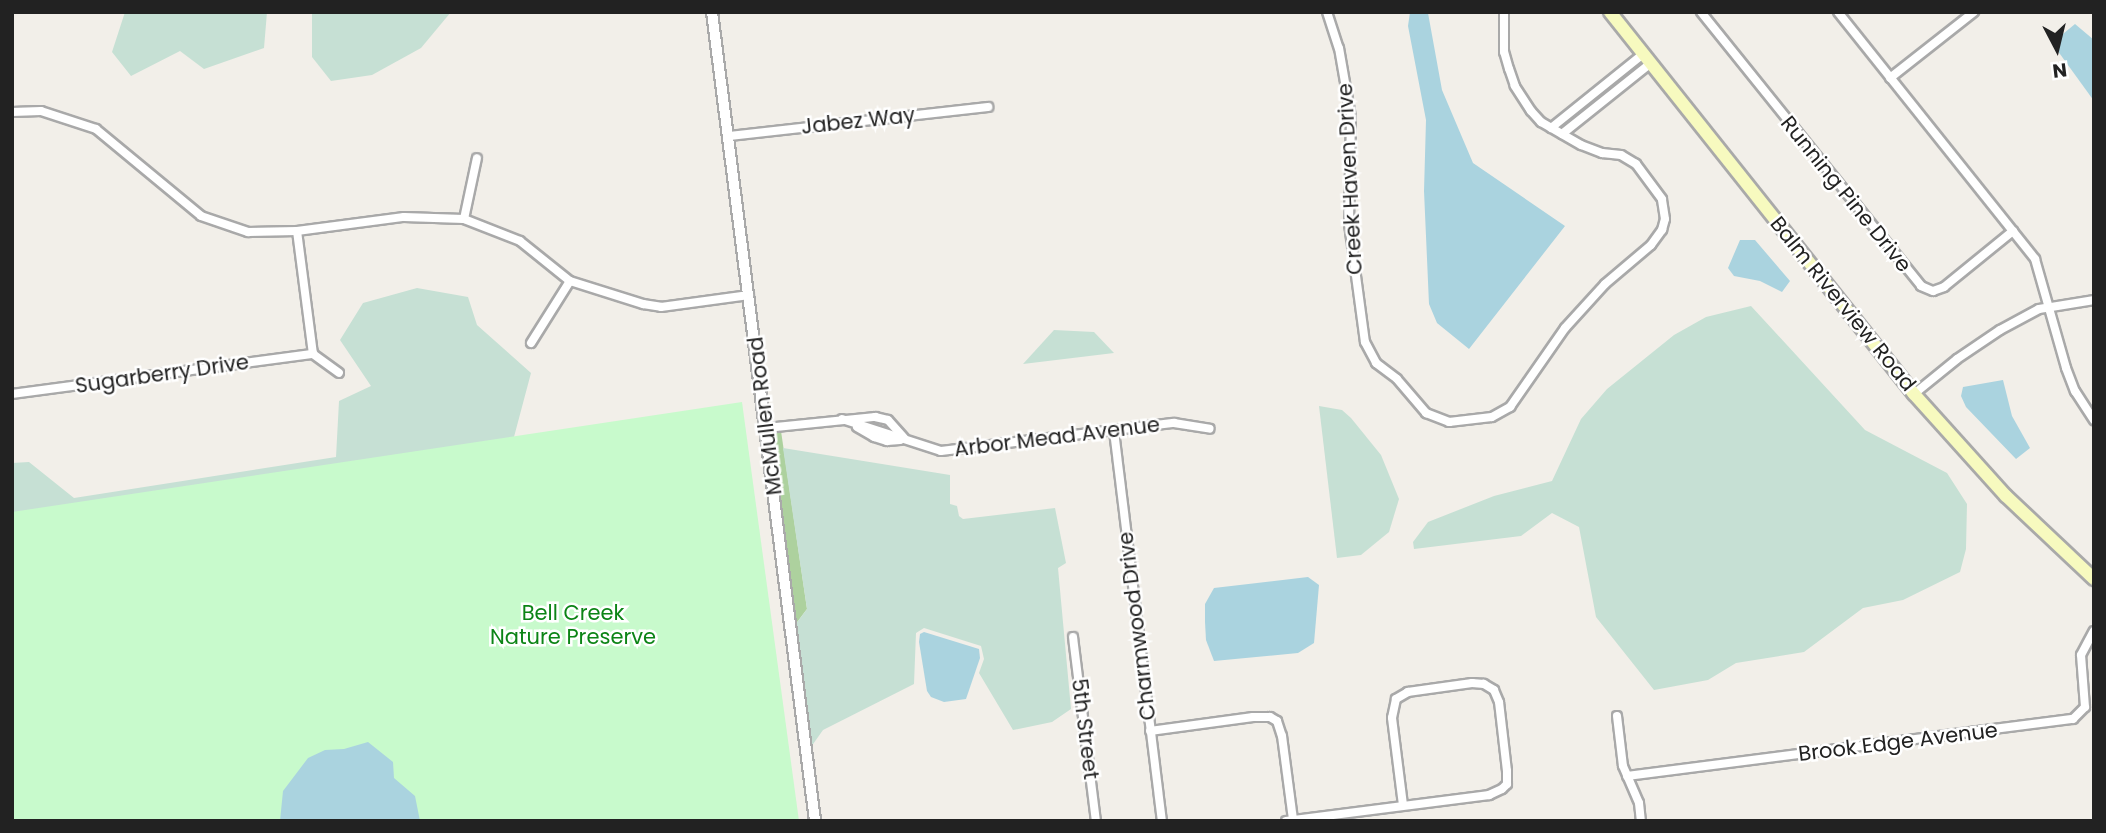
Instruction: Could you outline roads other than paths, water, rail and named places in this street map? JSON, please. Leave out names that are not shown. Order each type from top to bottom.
[{"type":"main road","name":"Balm Riverview Road","points":[[1610,12],[1914,394],[2006,496],[2094,579]]},
{"type":"street","name":"McMullen Road","points":[[712,12],[816,821]]},
{"type":"street","name":"Creek Haven Drive","points":[[1327,12],[1339,48],[1351,117],[1349,224],[1365,342],[1376,363],[1397,379],[1434,418],[1449,422],[1492,417],[1510,407],[1565,328],[1605,284],[1651,245],[1662,230],[1665,219],[1662,199],[1636,164],[1621,155],[1591,150],[1551,128],[1531,111],[1515,86],[1504,52],[1504,12]]},
{"type":"street","name":"Running Pine Drive","points":[[1701,12],[1921,286],[1933,291],[1944,287],[2013,231]]},
{"type":"street","points":[[1838,12],[2035,259],[2075,391],[2094,421]]},
{"type":"street","points":[[1890,78],[1974,12]]},
{"type":"street","points":[[1562,134],[1647,58]]},
{"type":"street","points":[[1551,128],[1647,58]]},
{"type":"street","name":"Jabez Way","points":[[729,136],[988,107]]},
{"type":"street","points":[[12,112],[41,111],[96,129],[201,216],[248,232],[297,231],[404,216],[464,219],[520,241],[570,281],[661,307],[749,295]]},
{"type":"street","points":[[464,219],[477,159]]},
{"type":"street","points":[[297,231],[313,354],[339,373]]},
{"type":"street","points":[[531,343],[570,281]]},
{"type":"street","points":[[1914,394],[1956,359],[2000,330],[2039,309],[2094,300]]},
{"type":"street","name":"Sugarberry Drive","points":[[12,394],[313,354]]},
{"type":"street","name":"Arbor Mead Avenue","points":[[766,428],[842,419],[888,420],[905,439]]},
{"type":"street","name":"Arbor Mead Avenue","points":[[842,419],[874,437],[887,441],[905,439],[933,449],[951,451],[1174,423],[1210,429]]},
{"type":"street","name":"Charmwood Drive","points":[[1114,431],[1162,821]]},
{"type":"street","name":"Brook Edge Avenue","points":[[1627,776],[2073,719],[2085,707],[2081,655],[2094,631]]},
{"type":"street","name":"5th Street","points":[[1073,637],[1096,821]]},
{"type":"street","points":[[1150,731],[1253,717],[1277,721],[1282,736],[1290,820],[1489,795],[1507,784],[1499,702],[1494,690],[1485,684],[1472,683],[1408,692],[1396,699],[1392,718],[1403,805]]},
{"type":"street","points":[[1617,716],[1627,776],[1639,803],[1641,821]]},
{"type":"water","points":[[1410,12],[1428,13],[1442,90],[1473,163],[1565,226],[1469,349],[1437,323],[1429,304],[1424,191],[1426,120],[1408,26]]},
{"type":"water","points":[[2075,24],[2094,40],[2094,101],[2052,43]]},
{"type":"water","points":[[1740,240],[1755,240],[1790,281],[1782,292],[1760,281],[1734,276],[1728,268]]},
{"type":"water","points":[[2003,380],[2012,416],[2030,448],[2016,459],[1966,407],[1961,396],[1963,387]]},
{"type":"water","points":[[1308,577],[1319,585],[1314,643],[1298,653],[1214,661],[1206,640],[1205,604],[1214,588]]},
{"type":"water","points":[[924,632],[979,649],[980,658],[966,699],[944,702],[931,697],[927,691],[919,642],[920,634]]},
{"type":"water","points":[[368,742],[393,762],[394,778],[415,796],[420,821],[280,821],[283,791],[308,758],[325,750],[344,749]]},
{"type":"park label","name":"Bell Creek Nature Preserve","points":[[573,625]]}]
